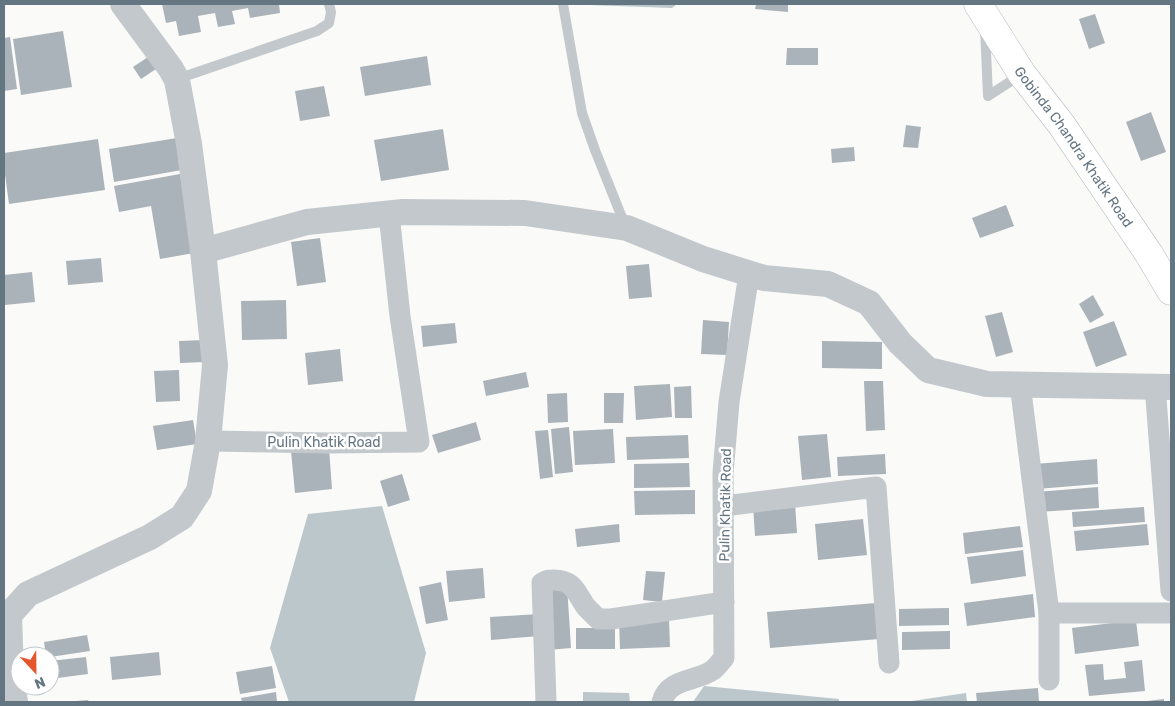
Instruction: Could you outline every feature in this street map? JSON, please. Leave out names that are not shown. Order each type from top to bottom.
[{"type":"main road","name":"Gobinda Chandra Khatik Road","points":[[981,8],[1022,74],[1061,124],[1149,254],[1171,291]]},
{"type":"street","points":[[15,702],[6,616],[28,594],[150,537],[182,518],[199,491],[208,441],[214,365],[203,251],[189,144],[177,80],[159,50],[122,4]]},
{"type":"street","points":[[203,251],[307,222],[403,212],[525,213],[627,228],[703,259],[764,278],[828,284],[869,303],[900,343],[928,370],[987,384],[1163,387],[1171,591]]},
{"type":"street","name":"Pulin Khatik Road","points":[[208,441],[419,442],[400,316],[388,214]]},
{"type":"street","name":"Pulin Khatik Road","points":[[662,702],[664,695],[669,689],[679,683],[713,670],[724,658],[723,473],[729,402],[749,274]]},
{"type":"street","points":[[1020,384],[1049,613],[1049,680]]},
{"type":"street","points":[[724,506],[876,487],[889,662]]},
{"type":"street","points":[[546,702],[542,583],[546,580],[562,580],[569,584],[578,592],[587,608],[598,619],[610,619],[724,602]]},
{"type":"street","points":[[1049,613],[1171,613]]},
{"type":"lane","points":[[177,80],[317,31],[328,23],[331,12],[329,4]]},
{"type":"lane","points":[[563,4],[582,113],[627,228]]},
{"type":"lane","points":[[981,8],[988,96],[1022,74]]},
{"type":"shaded area","points":[[588,4],[677,4],[672,8]]},
{"type":"shaded area","points":[[382,506],[426,653],[414,702],[289,702],[270,648],[308,514]]},
{"type":"shaded area","points":[[704,686],[839,699],[839,702],[693,702]]},
{"type":"shaded area","points":[[583,692],[629,693],[630,702],[583,702]]},
{"type":"shaded area","points":[[966,693],[967,702],[912,702],[912,701]]},
{"type":"building","points":[[162,4],[279,4],[280,13],[250,18],[248,8],[232,11],[235,24],[218,27],[215,13],[198,16],[201,32],[179,36],[176,21],[166,23]]},
{"type":"building","points":[[756,4],[788,4],[788,12],[755,9]]},
{"type":"building","points":[[1095,14],[1105,43],[1089,49],[1079,19]]},
{"type":"building","points":[[63,31],[72,87],[21,95],[13,39]]},
{"type":"building","points":[[10,37],[17,89],[4,91],[4,38]]},
{"type":"building","points":[[787,48],[818,48],[818,65],[786,65]]},
{"type":"building","points":[[151,55],[159,67],[141,79],[133,67]]},
{"type":"building","points":[[427,56],[431,85],[365,96],[360,67]]},
{"type":"building","points":[[324,86],[330,116],[300,121],[295,91]]},
{"type":"building","points":[[1151,112],[1166,152],[1141,161],[1126,122]]},
{"type":"building","points":[[906,125],[921,127],[918,148],[903,147]]},
{"type":"building","points":[[443,129],[449,170],[381,181],[374,140]]},
{"type":"building","points":[[177,138],[182,170],[114,182],[109,149]]},
{"type":"building","points":[[98,139],[105,190],[9,204],[4,153]]},
{"type":"building","points":[[854,147],[855,161],[832,163],[831,149]]},
{"type":"building","points":[[180,174],[194,253],[160,259],[151,206],[119,212],[114,186]]},
{"type":"building","points":[[1006,205],[1014,226],[980,238],[972,218]]},
{"type":"building","points":[[320,238],[326,282],[297,286],[291,242]]},
{"type":"building","points":[[101,258],[103,282],[68,285],[66,261]]},
{"type":"building","points":[[649,264],[652,297],[629,299],[626,266]]},
{"type":"building","points":[[32,272],[35,302],[5,305],[4,275]]},
{"type":"building","points":[[1093,295],[1104,315],[1090,323],[1079,304]]},
{"type":"building","points":[[286,300],[287,339],[242,340],[241,301]]},
{"type":"building","points":[[1002,312],[1013,352],[996,357],[985,316]]},
{"type":"building","points":[[703,320],[729,322],[727,355],[701,354]]},
{"type":"building","points":[[1114,321],[1127,355],[1096,367],[1083,332]]},
{"type":"building","points":[[455,323],[457,343],[423,347],[421,326]]},
{"type":"building","points":[[205,340],[205,362],[180,363],[179,341]]},
{"type":"building","points":[[822,341],[882,342],[882,369],[822,368]]},
{"type":"building","points":[[340,349],[343,381],[308,385],[305,353]]},
{"type":"building","points":[[179,370],[180,401],[156,402],[154,371]]},
{"type":"building","points":[[526,372],[529,387],[486,396],[483,381]]},
{"type":"building","points":[[864,381],[883,381],[885,430],[866,431]]},
{"type":"building","points":[[670,384],[672,417],[636,420],[634,386]]},
{"type":"building","points":[[691,386],[692,418],[675,418],[674,387]]},
{"type":"building","points":[[567,393],[568,422],[548,423],[547,394]]},
{"type":"building","points":[[604,393],[624,393],[623,423],[604,423]]},
{"type":"building","points":[[193,420],[197,444],[157,450],[153,426]]},
{"type":"building","points":[[476,422],[481,440],[438,453],[432,435]]},
{"type":"building","points":[[569,427],[573,472],[555,474],[551,429]]},
{"type":"building","points":[[613,429],[615,463],[575,465],[573,431]]},
{"type":"building","points":[[548,430],[553,477],[540,479],[535,431]]},
{"type":"building","points":[[827,434],[831,477],[802,480],[798,436]]},
{"type":"building","points":[[688,435],[689,458],[627,460],[626,437]]},
{"type":"building","points":[[329,448],[332,489],[295,493],[291,451]]},
{"type":"building","points":[[885,454],[886,474],[838,476],[837,457]]},
{"type":"building","points":[[1097,459],[1098,484],[1037,489],[1035,464]]},
{"type":"building","points":[[689,463],[690,487],[634,488],[634,464]]},
{"type":"building","points":[[402,474],[410,500],[388,507],[380,481]]},
{"type":"building","points":[[1098,487],[1099,508],[1038,512],[1036,492]]},
{"type":"building","points":[[695,490],[695,514],[635,515],[634,491]]},
{"type":"building","points":[[795,503],[797,533],[755,536],[753,506]]},
{"type":"building","points":[[1144,507],[1145,522],[1073,527],[1072,512]]},
{"type":"building","points":[[863,519],[867,555],[818,560],[815,524]]},
{"type":"building","points":[[619,524],[620,542],[577,547],[575,529]]},
{"type":"building","points":[[1147,524],[1149,545],[1076,551],[1074,531]]},
{"type":"building","points":[[1020,526],[1023,547],[965,554],[963,533]]},
{"type":"building","points":[[1023,550],[1026,576],[971,584],[967,557]]},
{"type":"building","points":[[483,568],[485,598],[449,602],[446,571]]},
{"type":"building","points":[[646,571],[665,572],[662,602],[643,600]]},
{"type":"building","points":[[441,582],[448,620],[426,624],[419,587]]},
{"type":"building","points":[[567,585],[571,648],[548,650],[544,586]]},
{"type":"building","points":[[1033,594],[1035,617],[967,626],[964,603]]},
{"type":"building","points":[[876,603],[879,639],[770,648],[767,612]]},
{"type":"building","points":[[949,608],[949,625],[899,626],[899,609]]},
{"type":"building","points":[[538,614],[540,636],[491,640],[490,617]]},
{"type":"building","points":[[669,618],[670,647],[620,649],[619,620]]},
{"type":"building","points":[[1136,620],[1139,646],[1075,654],[1072,628]]},
{"type":"building","points":[[576,628],[615,628],[615,649],[576,649]]},
{"type":"building","points":[[950,631],[950,649],[902,650],[902,632]]},
{"type":"building","points":[[87,635],[90,651],[60,656],[60,646],[45,646],[44,642]]},
{"type":"building","points":[[159,652],[161,675],[112,680],[110,657]]},
{"type":"building","points":[[86,657],[88,674],[60,678],[60,660]]},
{"type":"building","points":[[1142,660],[1145,691],[1089,696],[1085,665],[1103,664],[1104,680],[1126,678],[1124,662]]},
{"type":"building","points":[[272,666],[276,688],[240,694],[236,672]]},
{"type":"building","points":[[1038,688],[1039,702],[977,702],[976,693]]},
{"type":"building","points":[[276,692],[277,702],[242,702],[241,698]]},
{"type":"building","points":[[1164,699],[1164,702],[1147,702],[1147,701]]},
{"type":"building","points":[[88,700],[89,702],[76,702],[76,701]]}]
